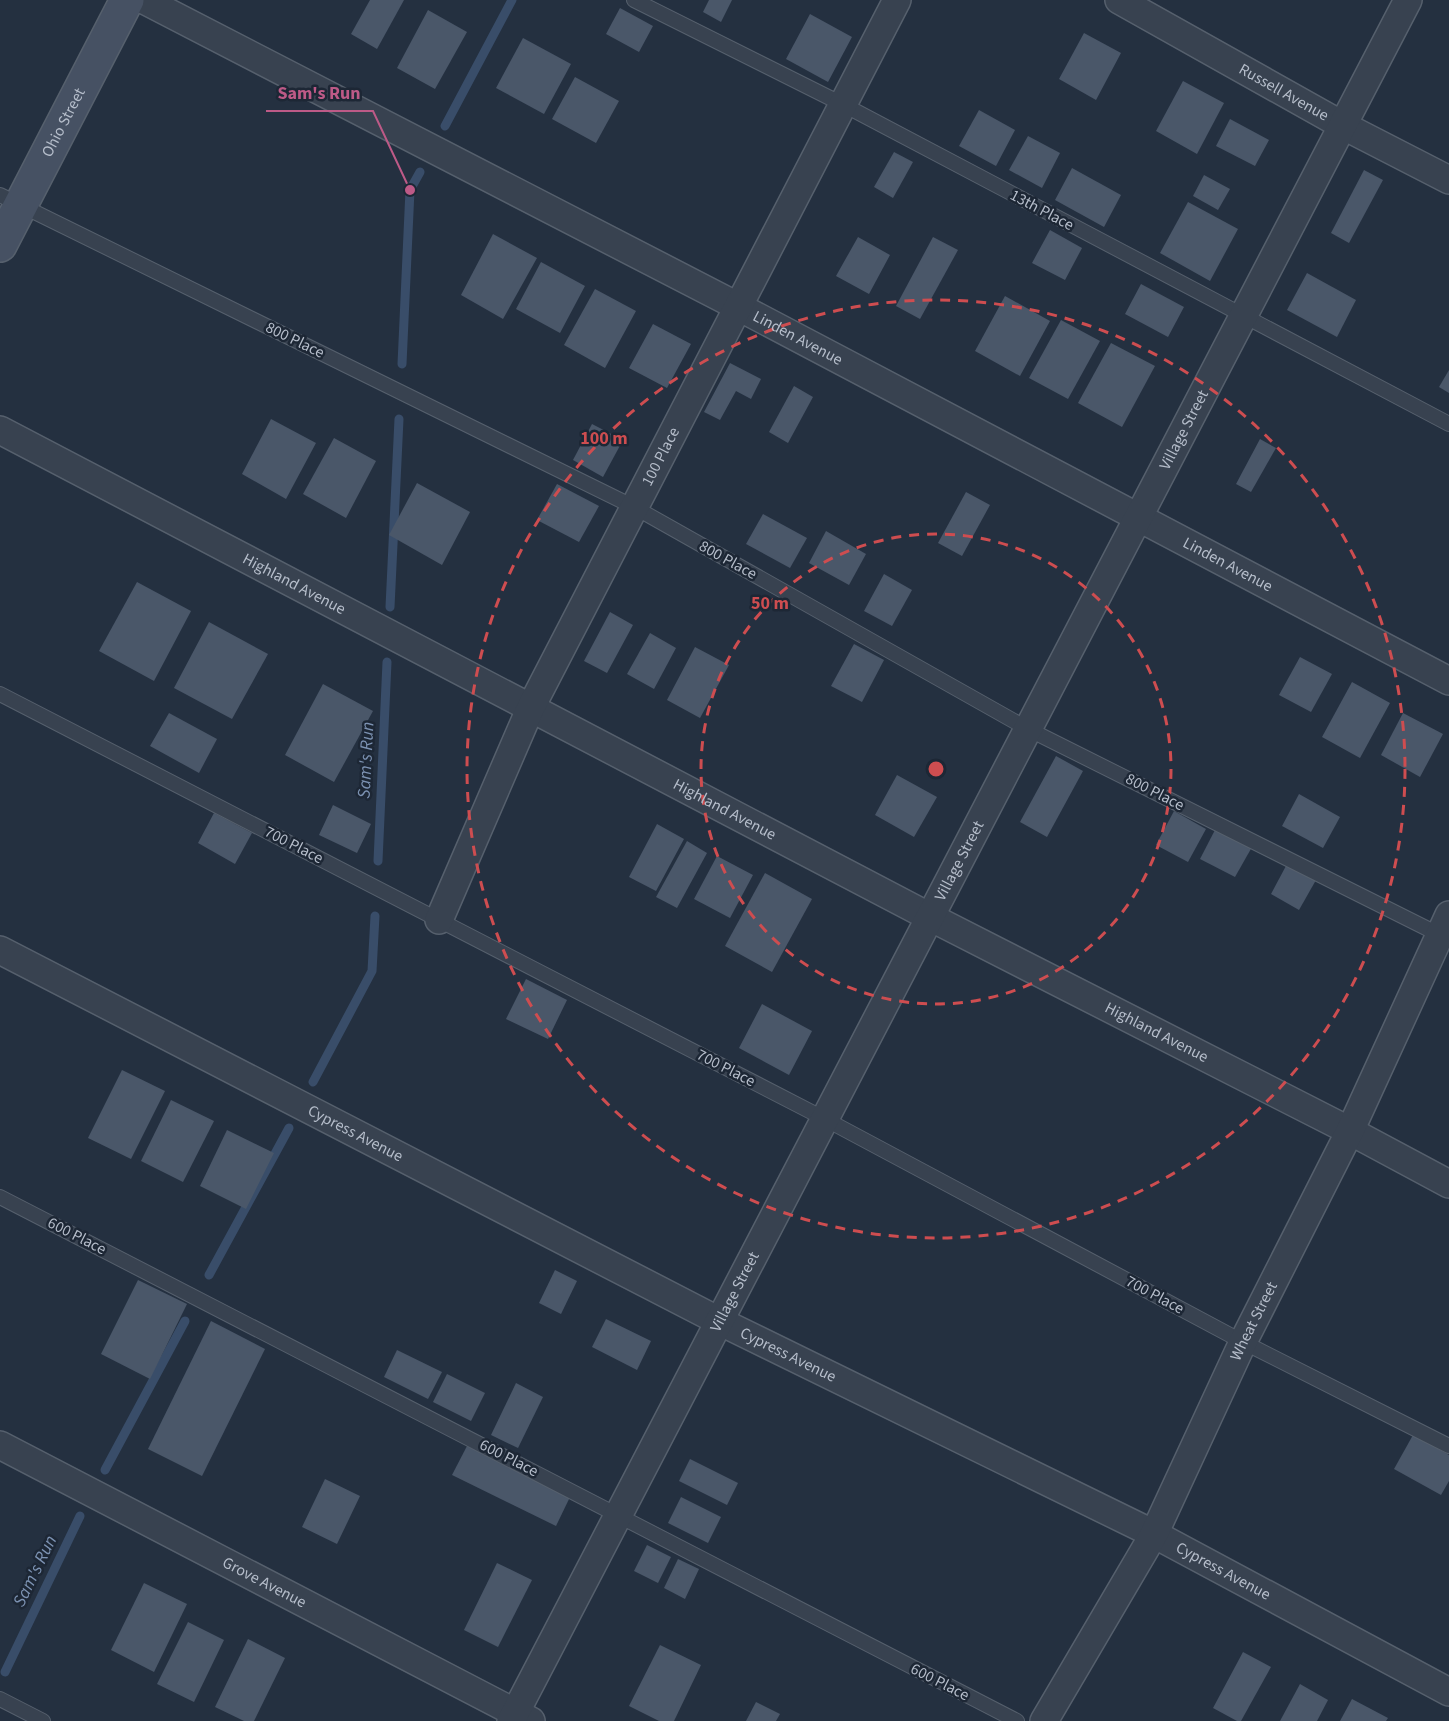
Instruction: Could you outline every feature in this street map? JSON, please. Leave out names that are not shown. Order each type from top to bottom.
[{"type":"main road","name":"Ohio Street","points":[[0,245],[11,200],[127,0]]},
{"type":"street","name":"Linden Avenue","points":[[144,0],[739,307],[1137,519],[1449,681]]},
{"type":"street","name":"100 Place","points":[[439,920],[531,707],[897,0]]},
{"type":"street","name":"Russell Avenue","points":[[1119,0],[1342,125],[1449,180]]},
{"type":"street","name":"Village Street","points":[[519,1718],[618,1515],[1408,0]]},
{"type":"street","name":"Highland Avenue","points":[[0,430],[930,917],[1350,1131],[1449,1184]]},
{"type":"street","name":"Wheat Street","points":[[1044,1721],[1154,1534],[1243,1342],[1350,1131],[1446,929]]},
{"type":"street","name":"Cypress Avenue","points":[[0,950],[719,1321],[1154,1534],[1449,1692]]},
{"type":"street","name":"Grove Avenue","points":[[0,1445],[519,1718]]},
{"type":"lane","name":"13th Place","points":[[634,0],[844,105],[1449,423]]},
{"type":"lane","name":"800 Place","points":[[11,200],[634,507],[1028,729],[1446,929]]},
{"type":"lane","name":"700 Place","points":[[0,694],[825,1119],[1243,1342],[1449,1446]]},
{"type":"lane","name":"600 Place","points":[[0,1197],[1017,1721]]},
{"type":"lane","points":[[0,1699],[43,1721]]},
{"type":"building","points":[[370,0],[404,0],[377,49],[351,34]]},
{"type":"building","points":[[709,0],[732,0],[721,22],[703,12]]},
{"type":"building","points":[[620,8],[653,26],[639,52],[606,34]]},
{"type":"building","points":[[428,10],[467,32],[435,89],[397,68]]},
{"type":"building","points":[[810,14],[852,37],[828,82],[786,59]]},
{"type":"building","points":[[1084,33],[1121,53],[1096,100],[1059,79]]},
{"type":"building","points":[[523,38],[571,64],[544,114],[496,88]]},
{"type":"building","points":[[575,77],[619,101],[596,143],[552,119]]},
{"type":"building","points":[[1183,81],[1224,103],[1197,154],[1156,131]]},
{"type":"building","points":[[979,110],[1015,130],[996,166],[959,146]]},
{"type":"building","points":[[1230,119],[1269,140],[1255,166],[1216,146]]},
{"type":"building","points":[[1028,136],[1060,153],[1042,188],[1009,170]]},
{"type":"building","points":[[894,152],[913,162],[893,198],[874,187]]},
{"type":"building","points":[[1072,168],[1121,195],[1104,227],[1055,200]]},
{"type":"building","points":[[1364,170],[1383,180],[1349,243],[1331,233]]},
{"type":"building","points":[[1204,175],[1230,189],[1218,210],[1193,196]]},
{"type":"building","points":[[1188,202],[1238,229],[1210,281],[1160,253]]},
{"type":"building","points":[[1050,230],[1082,248],[1065,280],[1032,263]]},
{"type":"building","points":[[493,234],[537,258],[503,319],[461,295]]},
{"type":"building","points":[[858,237],[890,255],[869,294],[836,276]]},
{"type":"building","points":[[933,237],[958,250],[920,319],[896,306]]},
{"type":"building","points":[[541,262],[585,286],[560,333],[516,309]]},
{"type":"building","points":[[1307,273],[1356,300],[1337,337],[1287,310]]},
{"type":"building","points":[[1141,284],[1184,307],[1168,337],[1125,314]]},
{"type":"building","points":[[595,289],[636,311],[605,368],[564,345]]},
{"type":"building","points":[[1005,296],[1050,321],[1020,376],[975,351]]},
{"type":"building","points":[[1061,320],[1100,341],[1068,399],[1029,378]]},
{"type":"building","points":[[653,324],[691,344],[667,388],[629,368]]},
{"type":"building","points":[[1111,343],[1155,366],[1122,427],[1078,403]]},
{"type":"building","points":[[730,363],[761,379],[751,399],[736,391],[720,420],[704,412]]},
{"type":"building","points":[[1449,370],[1449,393],[1439,387]]},
{"type":"building","points":[[794,386],[813,397],[788,443],[769,432]]},
{"type":"building","points":[[271,419],[316,443],[286,499],[242,474]]},
{"type":"building","points":[[592,424],[623,440],[603,477],[573,460]]},
{"type":"building","points":[[334,438],[376,461],[346,518],[303,494]]},
{"type":"building","points":[[1260,439],[1276,448],[1251,492],[1236,484]]},
{"type":"building","points":[[417,483],[470,512],[442,565],[389,535]]},
{"type":"building","points":[[557,484],[599,506],[579,542],[537,520]]},
{"type":"building","points":[[966,492],[990,505],[962,556],[938,543]]},
{"type":"building","points":[[763,514],[807,538],[790,568],[746,544]]},
{"type":"building","points":[[826,531],[866,554],[849,585],[809,563]]},
{"type":"building","points":[[884,574],[912,590],[892,626],[864,611]]},
{"type":"building","points":[[137,582],[191,611],[154,681],[99,651]]},
{"type":"building","points":[[610,612],[633,625],[607,673],[584,661]]},
{"type":"building","points":[[209,622],[268,654],[232,719],[174,688]]},
{"type":"building","points":[[650,633],[676,648],[654,689],[627,674]]},
{"type":"building","points":[[854,644],[884,660],[862,702],[831,686]]},
{"type":"building","points":[[695,647],[729,665],[700,718],[667,700]]},
{"type":"building","points":[[1300,657],[1332,674],[1311,712],[1279,695]]},
{"type":"building","points":[[1352,682],[1390,703],[1360,758],[1322,737]]},
{"type":"building","points":[[323,684],[373,711],[334,782],[285,755]]},
{"type":"building","points":[[169,713],[217,739],[199,773],[150,746]]},
{"type":"building","points":[[1403,713],[1443,734],[1420,777],[1381,755]]},
{"type":"building","points":[[1056,756],[1083,771],[1047,837],[1020,822]]},
{"type":"building","points":[[897,775],[937,797],[914,837],[875,815]]},
{"type":"building","points":[[1299,794],[1340,817],[1323,848],[1282,826]]},
{"type":"building","points":[[333,805],[371,824],[357,853],[319,835]]},
{"type":"building","points":[[1174,811],[1206,829],[1188,862],[1156,845]]},
{"type":"building","points":[[214,813],[252,833],[235,864],[198,843]]},
{"type":"building","points":[[657,824],[684,839],[656,891],[629,877]]},
{"type":"building","points":[[1216,828],[1252,847],[1235,877],[1200,859]]},
{"type":"building","points":[[687,841],[707,853],[677,908],[656,897]]},
{"type":"building","points":[[717,856],[753,875],[730,918],[694,899]]},
{"type":"building","points":[[1287,864],[1316,880],[1299,910],[1271,894]]},
{"type":"building","points":[[765,873],[812,899],[772,972],[725,946]]},
{"type":"building","points":[[526,979],[567,1000],[548,1039],[506,1019]]},
{"type":"building","points":[[762,1004],[812,1031],[789,1075],[739,1048]]},
{"type":"building","points":[[122,1070],[165,1091],[131,1159],[88,1138]]},
{"type":"building","points":[[171,1100],[214,1121],[183,1182],[141,1161]]},
{"type":"building","points":[[227,1130],[274,1153],[246,1209],[200,1186]]},
{"type":"building","points":[[555,1270],[577,1281],[561,1314],[539,1303]]},
{"type":"building","points":[[138,1280],[187,1304],[150,1379],[101,1354]]},
{"type":"building","points":[[606,1319],[651,1341],[637,1370],[592,1347]]},
{"type":"building","points":[[211,1321],[265,1349],[202,1476],[148,1449]]},
{"type":"building","points":[[397,1350],[442,1372],[428,1399],[384,1377]]},
{"type":"building","points":[[447,1374],[485,1393],[471,1421],[433,1402]]},
{"type":"building","points":[[516,1383],[543,1397],[518,1448],[491,1435]]},
{"type":"building","points":[[1413,1435],[1449,1455],[1449,1481],[1441,1495],[1394,1469]]},
{"type":"building","points":[[467,1446],[570,1497],[556,1526],[452,1475]]},
{"type":"building","points":[[690,1459],[738,1483],[727,1505],[679,1481]]},
{"type":"building","points":[[325,1479],[360,1496],[337,1544],[302,1527]]},
{"type":"building","points":[[681,1497],[721,1517],[708,1543],[668,1523]]},
{"type":"building","points":[[647,1545],[671,1557],[658,1583],[634,1571]]},
{"type":"building","points":[[678,1559],[699,1569],[685,1599],[664,1588]]},
{"type":"building","points":[[497,1563],[532,1580],[498,1647],[464,1630]]},
{"type":"building","points":[[144,1583],[187,1604],[154,1672],[111,1650]]},
{"type":"building","points":[[188,1622],[224,1640],[194,1702],[157,1684]]},
{"type":"building","points":[[248,1639],[285,1658],[254,1721],[244,1721],[215,1707]]},
{"type":"building","points":[[660,1645],[701,1665],[674,1721],[659,1721],[629,1706]]},
{"type":"building","points":[[1243,1652],[1271,1667],[1241,1721],[1237,1721],[1213,1708]]},
{"type":"building","points":[[1300,1684],[1328,1700],[1317,1721],[1280,1721]]},
{"type":"building","points":[[1352,1699],[1388,1718],[1386,1721],[1340,1721]]},
{"type":"building","points":[[756,1702],[780,1714],[776,1721],[746,1721]]},
{"type":"waterway","name":"Sam's Run","points":[[445,126],[512,0]]},
{"type":"waterway","name":"Sam's Run","points":[[402,364],[410,190],[420,172]]},
{"type":"waterway","name":"Sam's Run","points":[[390,607],[399,419]]},
{"type":"waterway","name":"Sam's Run","points":[[378,861],[387,662]]},
{"type":"waterway","name":"Sam's Run","points":[[313,1082],[372,971],[375,916]]},
{"type":"waterway","name":"Sam's Run","points":[[209,1275],[289,1128]]},
{"type":"waterway","name":"Sam's Run","points":[[105,1470],[185,1321]]},
{"type":"waterway","name":"Sam's Run","points":[[5,1672],[80,1516]]},
{"type":"place","name":"Sam's Run","points":[[410,190]]}]
